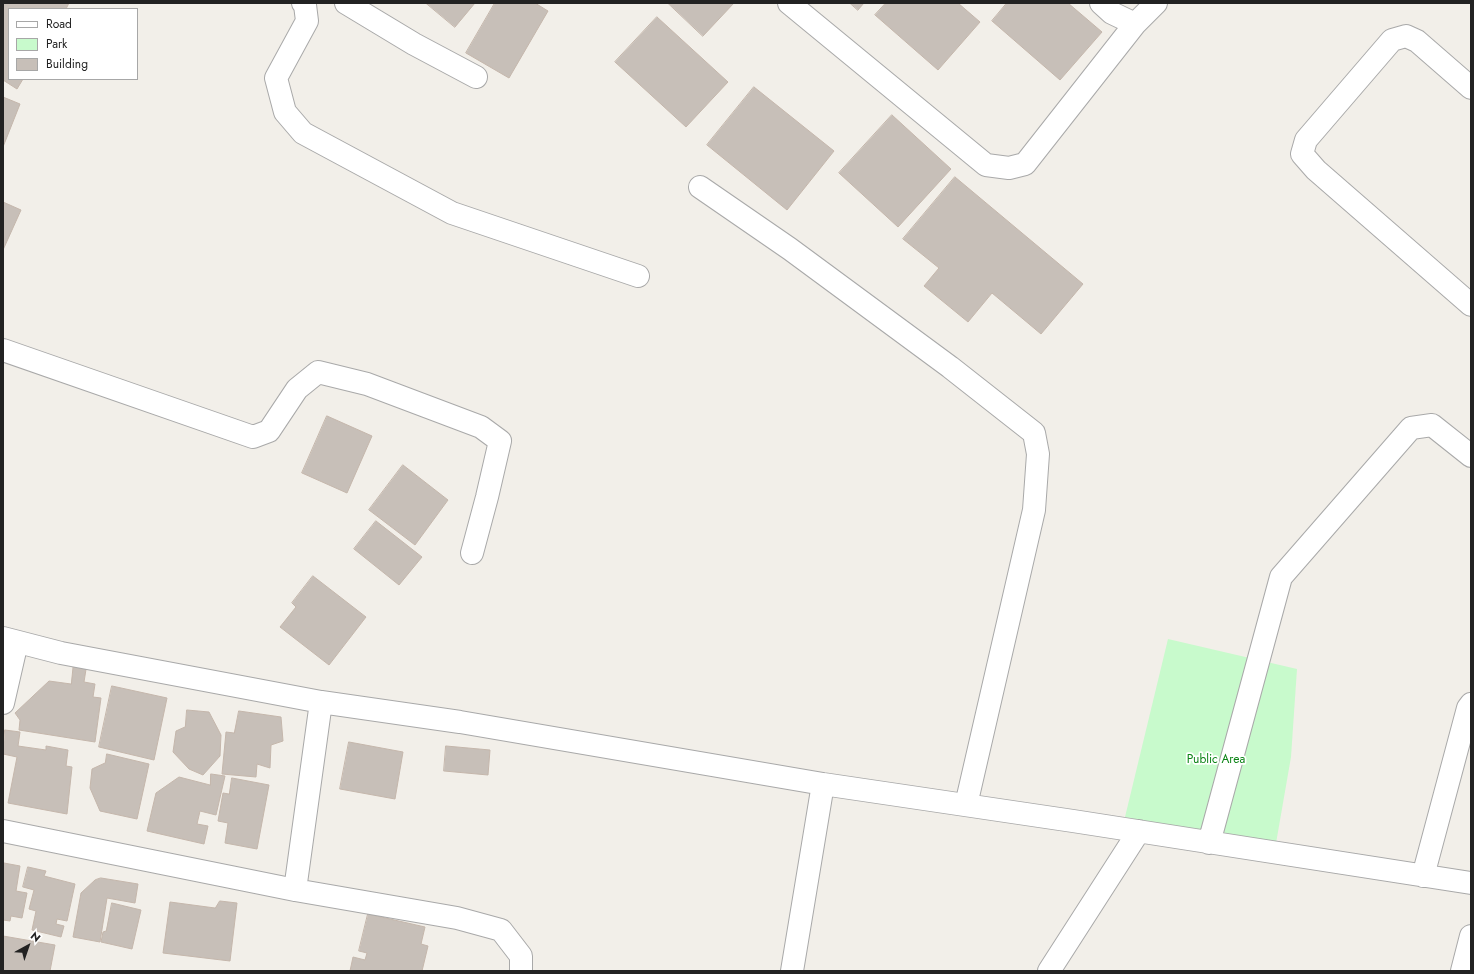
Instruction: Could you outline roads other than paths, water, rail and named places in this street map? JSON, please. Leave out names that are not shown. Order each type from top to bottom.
[{"type":"street","points":[[303,3],[305,6],[307,21],[276,78],[285,112],[303,133],[452,213],[638,276]]},
{"type":"street","points":[[346,3],[414,44],[476,78]]},
{"type":"street","points":[[789,3],[986,165],[1008,168],[1025,164],[1135,24],[1156,3]]},
{"type":"street","points":[[1101,3],[1112,13],[1135,24]]},
{"type":"street","points":[[1471,88],[1417,41],[1406,36],[1392,40],[1306,140],[1302,154],[1316,170],[1471,305]]},
{"type":"street","points":[[700,187],[790,249],[938,358],[1034,433],[1038,454],[1034,510],[966,805]]},
{"type":"street","points":[[3,350],[253,437],[269,431],[297,389],[318,372],[367,384],[481,427],[500,441],[472,552]]},
{"type":"street","points":[[1209,843],[1281,577],[1411,428],[1432,425],[1471,456]]},
{"type":"street","points":[[3,703],[10,640],[62,653],[321,702],[460,722],[823,784],[1139,831],[1471,883]]},
{"type":"street","points":[[295,890],[321,702]]},
{"type":"street","points":[[1423,876],[1464,750],[1468,708],[1471,704]]},
{"type":"street","points":[[792,971],[823,784]]},
{"type":"street","points":[[3,831],[295,890],[457,918],[501,930],[522,956],[521,971]]},
{"type":"street","points":[[1050,971],[1139,831]]},
{"type":"street","points":[[1462,971],[1471,936]]},
{"type":"park label","name":"Public Area","points":[[1216,760]]}]
